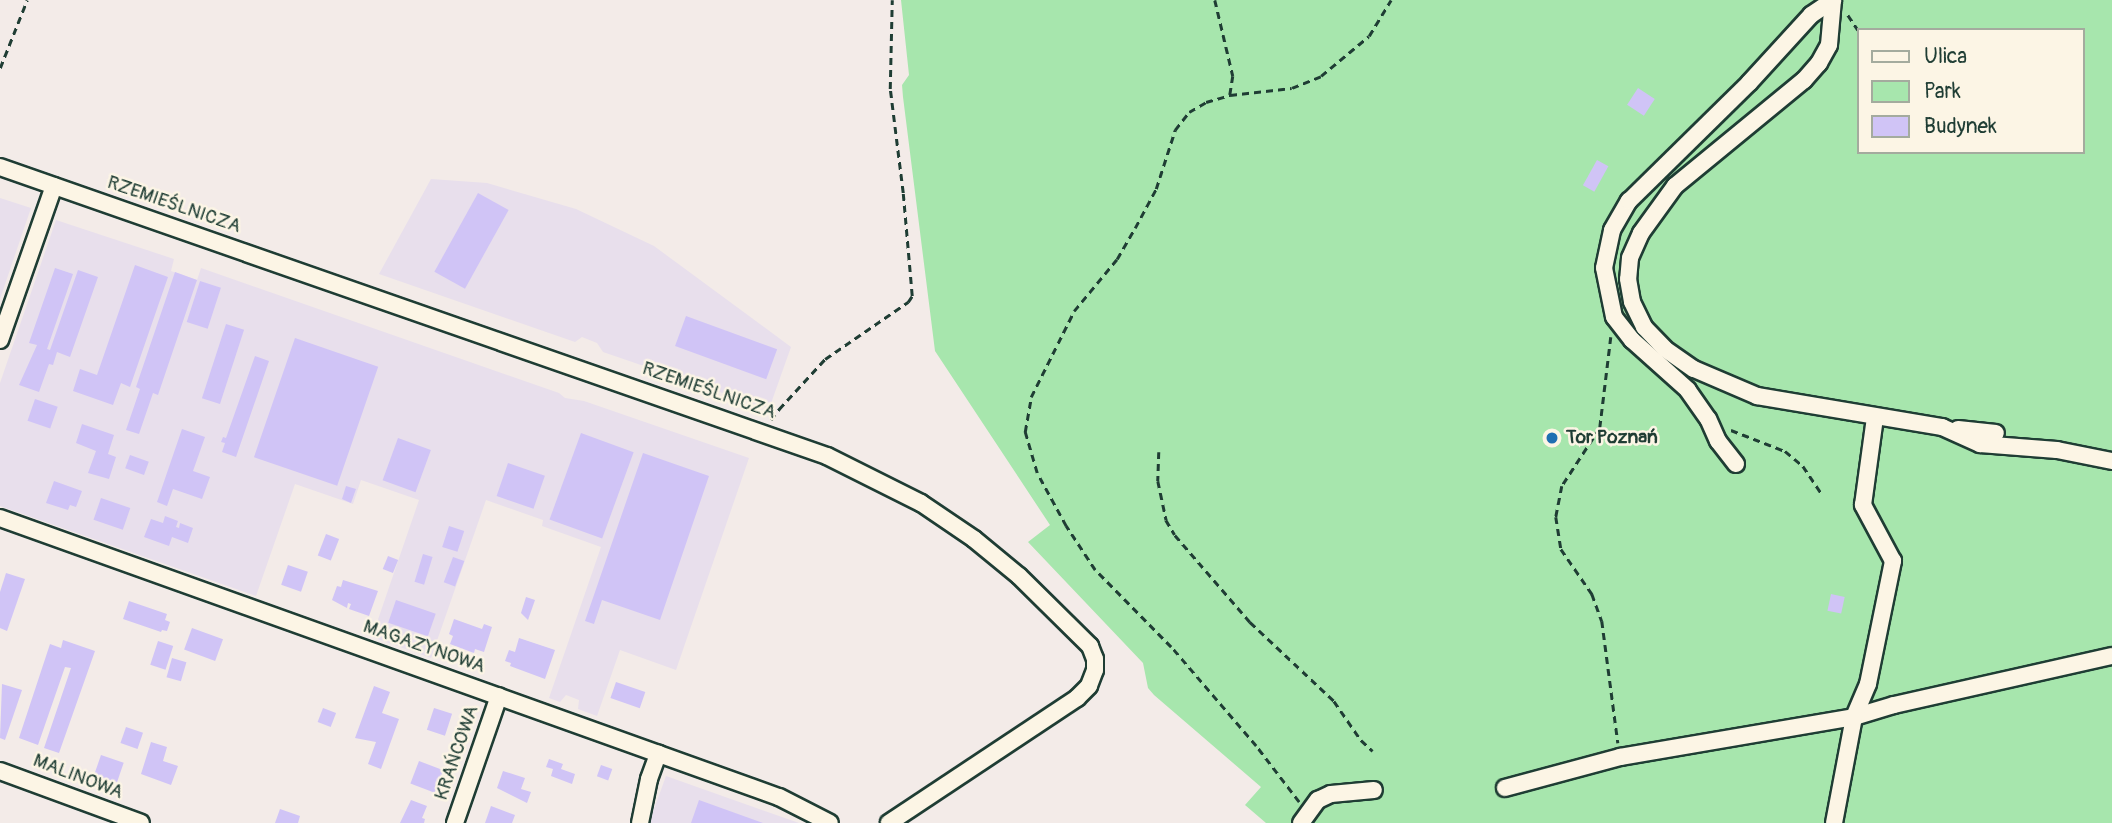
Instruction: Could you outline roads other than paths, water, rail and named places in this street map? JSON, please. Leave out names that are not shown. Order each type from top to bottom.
[{"type":"street","points":[[1736,464],[1718,441],[1708,419],[1688,390],[1632,340],[1614,317],[1604,268],[1612,230],[1629,201],[1749,83],[1811,15],[1833,0]]},
{"type":"street","points":[[1833,0],[1829,45],[1819,63],[1804,80],[1675,186],[1632,249],[1629,289],[1636,314],[1652,337],[1695,369],[1757,396],[1875,417],[1996,433]]},
{"type":"street","name":"RZEMIEŚLNICZA","points":[[0,167],[827,456],[921,503],[974,540],[1019,576],[1090,646],[1095,659],[1088,686],[1077,698],[889,823]]},
{"type":"street","points":[[0,340],[54,186]]},
{"type":"street","points":[[1834,823],[1854,717],[1868,684],[1893,561],[1863,505],[1875,417]]},
{"type":"street","points":[[1942,427],[1980,444],[2057,450],[2112,461]]},
{"type":"street","name":"MAGAZYNOWA","points":[[0,518],[800,805],[830,823]]},
{"type":"street","points":[[1505,788],[1620,757],[1854,717],[1894,705],[2112,656]]},
{"type":"street","name":"KRAŃCOWA","points":[[455,823],[499,696]]},
{"type":"street","points":[[640,823],[649,779],[658,754]]},
{"type":"street","name":"MALINOWA","points":[[0,771],[141,823]]},
{"type":"street","points":[[1304,818],[1318,800],[1331,794],[1374,790]]},
{"type":"place","name":"Tor Poznań","points":[[1552,438]]}]
